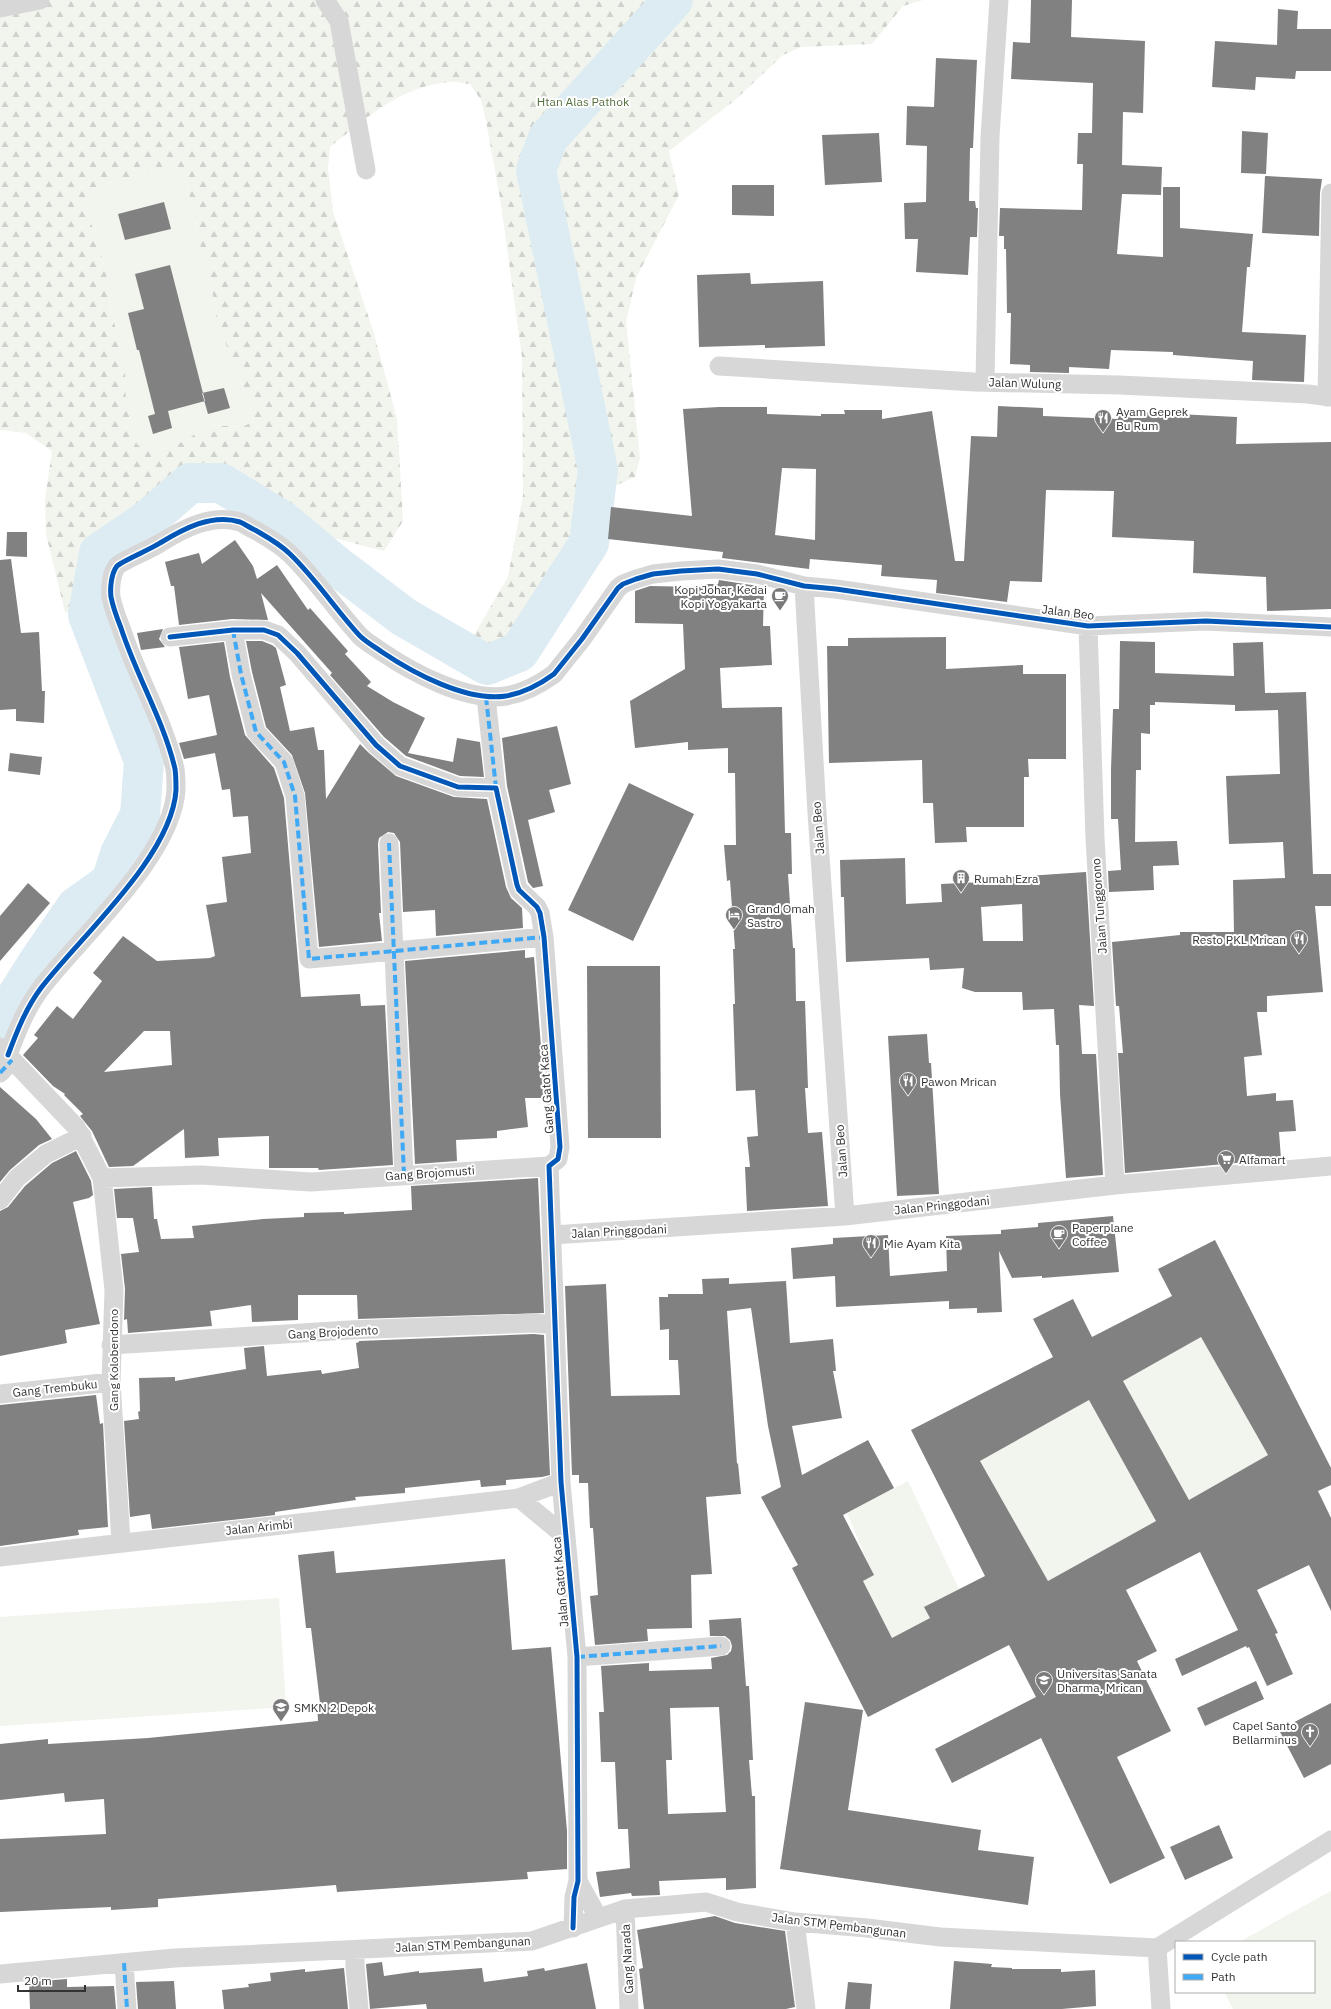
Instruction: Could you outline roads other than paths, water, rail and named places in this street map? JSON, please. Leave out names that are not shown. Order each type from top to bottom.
[{"type":"street","points":[[0,8],[40,0]]},
{"type":"street","points":[[324,0],[339,21],[366,170]]},
{"type":"street","points":[[985,381],[990,137],[998,0]]},
{"type":"street","points":[[1329,397],[1331,193]]},
{"type":"street","name":"Jalan Wulung","points":[[719,366],[852,376],[1119,385],[1308,394],[1329,397]]},
{"type":"street","points":[[5,1059],[31,1003],[58,966],[114,903],[149,857],[164,833],[172,815],[175,801],[176,776],[171,757],[128,649],[112,598],[111,587],[114,572],[120,563],[137,556],[192,526],[207,521],[222,520],[240,522],[273,541],[290,554],[363,638],[410,671],[470,695],[486,697],[504,697],[523,692],[543,682],[554,674],[582,639],[618,588],[636,578],[653,574],[718,569],[757,574],[804,586]]},
{"type":"street","name":"Jalan Beo","points":[[845,1216],[817,813],[804,586],[843,590],[1088,626],[1206,621],[1331,627]]},
{"type":"street","name":"Jalan Tunggorono","points":[[1088,626],[1095,838],[1115,1185]]},
{"type":"street","points":[[233,630],[241,674],[256,732],[284,762],[296,796],[309,960],[544,937]]},
{"type":"street","points":[[170,636],[233,630],[264,630],[278,635],[297,653],[376,745],[400,766],[458,787],[496,788]]},
{"type":"street","name":"Gang Gatot Kaca","points":[[486,697],[496,788],[517,885],[519,890],[538,907],[544,937],[560,1147],[558,1159],[549,1166]]},
{"type":"street","points":[[389,843],[404,1175]]},
{"type":"street","name":"Gang Kolobendono","points":[[5,1059],[76,1127],[82,1136],[102,1178],[114,1290],[111,1345],[111,1382],[121,1542]]},
{"type":"street","points":[[0,1200],[17,1178],[46,1154],[82,1136]]},
{"type":"street","points":[[549,1166],[552,1235]]},
{"type":"street","name":"Gang Brojomusti","points":[[102,1178],[201,1175],[311,1182],[549,1166]]},
{"type":"street","name":"Jalan Pringgodani","points":[[552,1235],[845,1216],[1115,1185],[1331,1166]]},
{"type":"street","name":"Jalan Gatot Kaca","points":[[552,1235],[561,1482],[577,1657],[578,1881],[574,1897],[573,1928]]},
{"type":"street","name":"Gang Brojodento","points":[[111,1345],[349,1330],[534,1323],[555,1325]]},
{"type":"street","name":"Gang Trembuku","points":[[0,1394],[111,1382]]},
{"type":"street","name":"Jalan Arimbi","points":[[0,1558],[121,1542],[519,1498],[561,1482]]},
{"type":"street","points":[[519,1498],[566,1537]]},
{"type":"street","points":[[577,1657],[721,1646]]},
{"type":"street","points":[[1162,2009],[1157,1948],[1331,1840]]},
{"type":"street","name":"Jalan Gatot Kaca","points":[[578,1881],[598,1917]]},
{"type":"street","name":"Jalan STM Pembangunan","points":[[0,1974],[182,1958],[532,1941],[573,1928],[598,1917],[625,1909],[706,1902],[737,1912],[795,1922],[867,1928],[940,1937],[1157,1948]]},
{"type":"street","name":"Gang Narada","points":[[625,1909],[629,2009]]},
{"type":"street","points":[[795,1922],[806,2009]]},
{"type":"street","points":[[355,1950],[354,1966],[359,2009]]},
{"type":"street","points":[[124,1963],[127,2009]]},
{"type":"waterway","points":[[0,1023],[39,961],[76,907],[111,882],[120,854],[140,815],[144,761],[88,615],[99,553],[145,522],[190,483],[221,483],[283,521],[338,567],[404,617],[487,665],[519,652],[589,543],[598,470],[536,170],[548,138],[673,0]]},
{"type":"place","name":"Ayam Geprek Bu Rum","points":[[1103,433]]},
{"type":"place","name":"Kopi Johar, Kedai Kopi Yogyakarta","points":[[780,611]]},
{"type":"place","name":"Rumah Ezra","points":[[961,893]]},
{"type":"place","name":"Grand Omah Sastro","points":[[734,930]]},
{"type":"place","name":"Resto PKL Mrican","points":[[1299,954]]},
{"type":"place","name":"Pawon Mrican","points":[[908,1096]]},
{"type":"place","name":"Alfamart","points":[[1226,1174]]},
{"type":"place","name":"Paperplane Coffee","points":[[1059,1249]]},
{"type":"place","name":"Mie Ayam Kita","points":[[871,1258]]},
{"type":"place","name":"Universitas Sanata Dharma, Mrican","points":[[1044,1695]]},
{"type":"place","name":"SMKN 2 Depok","points":[[281,1722]]},
{"type":"place","name":"Capel Santo Bellarminus","points":[[1310,1747]]},
{"type":"park label","name":"Htan Alas Pathok","points":[[583,101]]}]
